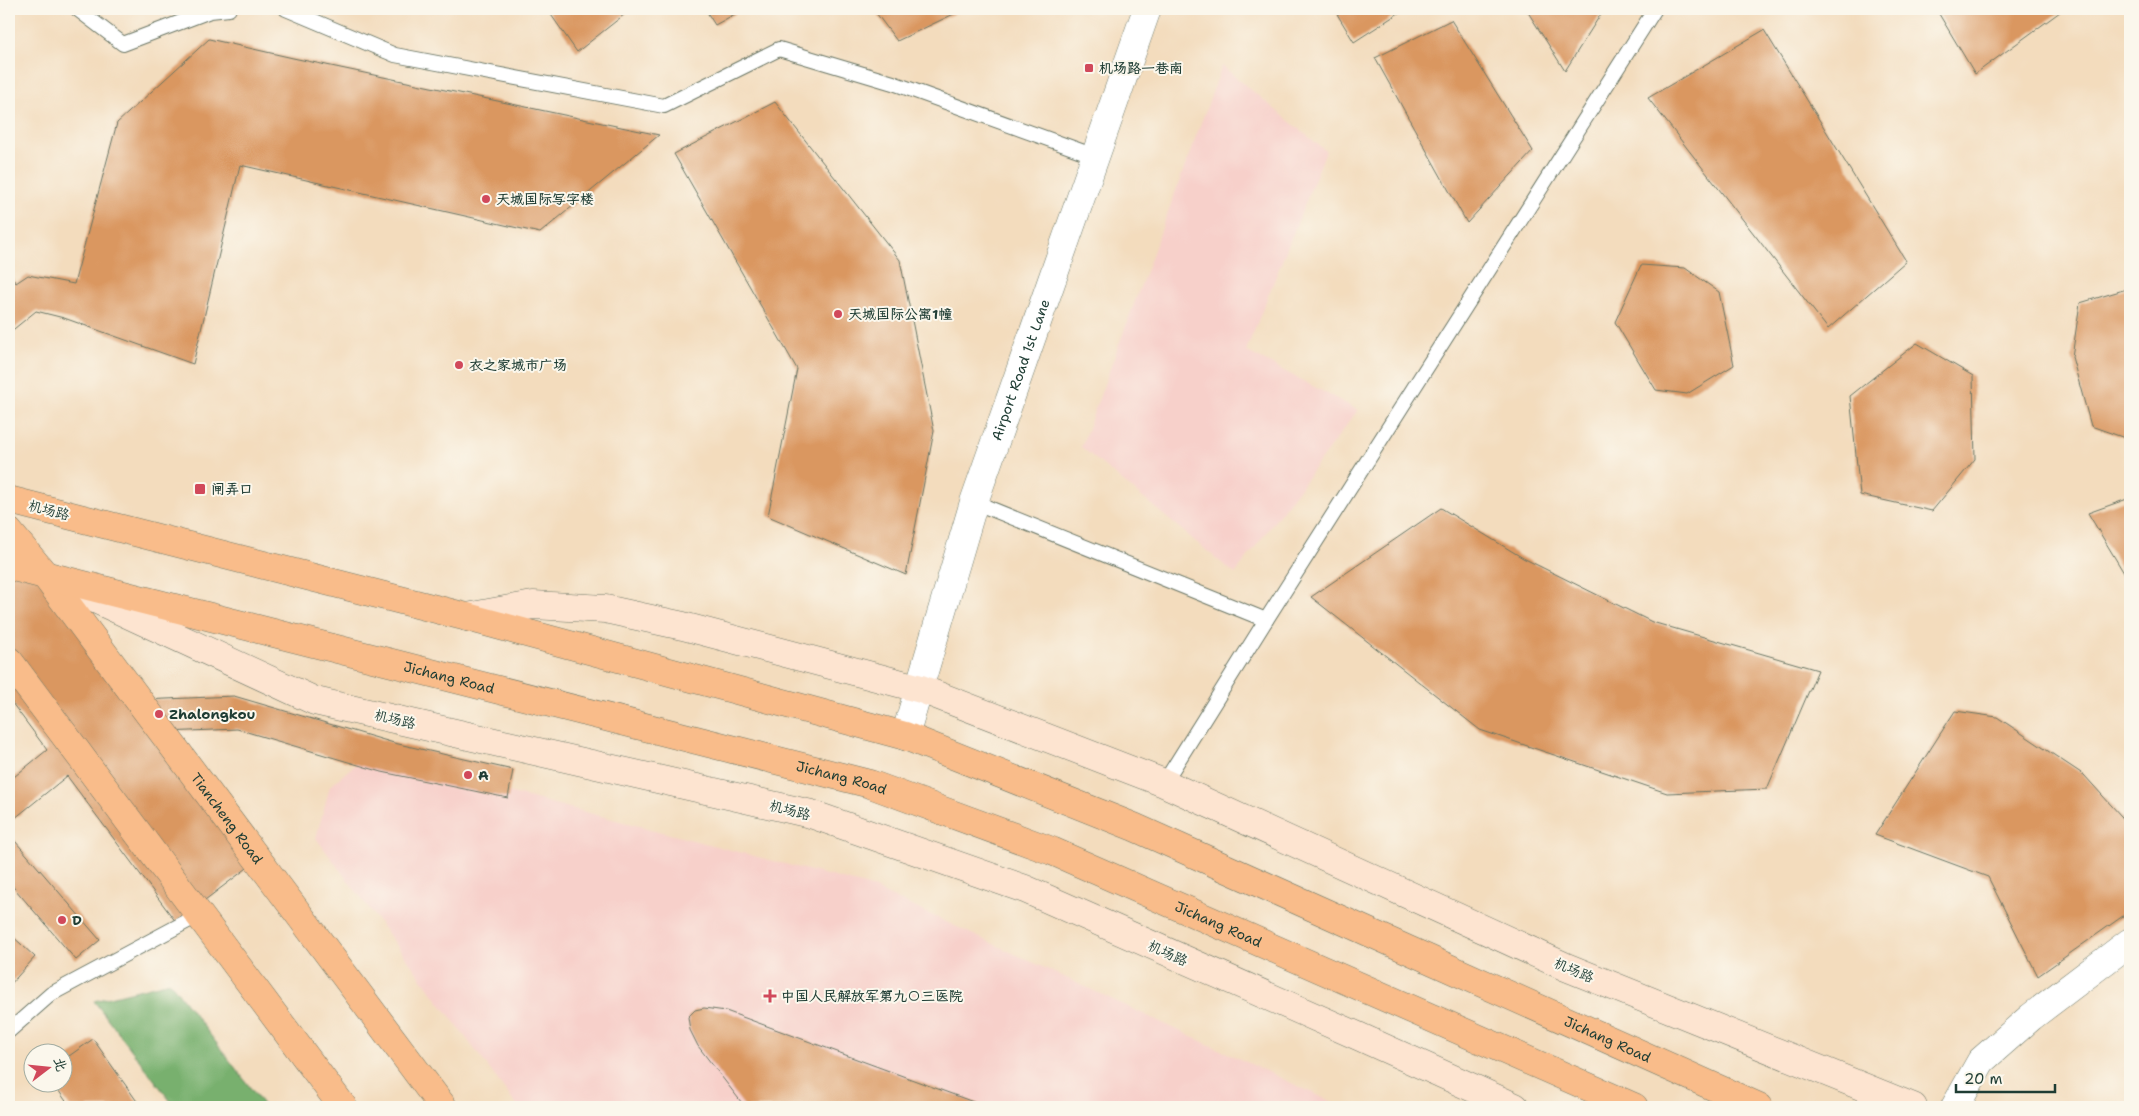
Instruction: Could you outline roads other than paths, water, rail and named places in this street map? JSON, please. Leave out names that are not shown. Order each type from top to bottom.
[{"type":"main road","name":"机场路","points":[[9,500],[467,616],[905,736]]},
{"type":"main road","name":"Tiancheng Road","points":[[9,532],[45,575],[443,1107]]},
{"type":"main road","name":"Jichang Road","points":[[9,566],[870,784],[1052,851],[1634,1107]]},
{"type":"main road","name":"机场路","points":[[45,575],[315,701],[811,814],[1025,889],[1515,1107]]},
{"type":"main road","name":"机场路","points":[[467,616],[533,606],[605,609],[683,626],[921,689],[1164,783],[1566,967],[1913,1107]]},
{"type":"main road","points":[[9,661],[343,1107]]},
{"type":"main road","name":"Jichang Road","points":[[905,736],[1134,827],[1759,1107]]},
{"type":"street","name":"Airport Road 1st Lane","points":[[905,736],[921,689],[974,502],[1147,9]]},
{"type":"street","points":[[1955,1107],[1981,1060],[2031,1017],[2130,942]]},
{"type":"lane","points":[[77,9],[123,44],[210,11],[229,9]]},
{"type":"lane","points":[[286,9],[395,55],[664,106],[779,49],[894,83],[1095,156]]},
{"type":"lane","points":[[1164,783],[1655,9]]},
{"type":"lane","points":[[974,502],[1266,620]]},
{"type":"lane","points":[[9,1031],[51,994],[199,916]]},
{"type":"place","name":"机场路一巷南","points":[[1089,68]]},
{"type":"place","name":"天城国际写字楼","points":[[486,199]]},
{"type":"place","name":"天城国际公寓1幢","points":[[838,314]]},
{"type":"place","name":"衣之家城市广场","points":[[459,365]]},
{"type":"place","name":"闸弄口","points":[[200,489]]},
{"type":"place","name":"Zhalongkou","points":[[159,714]]},
{"type":"place","name":"A","points":[[468,775]]},
{"type":"place","name":"D","points":[[62,920]]},
{"type":"place","name":"中国人民解放军第九〇三医院","points":[[770,996]]}]
